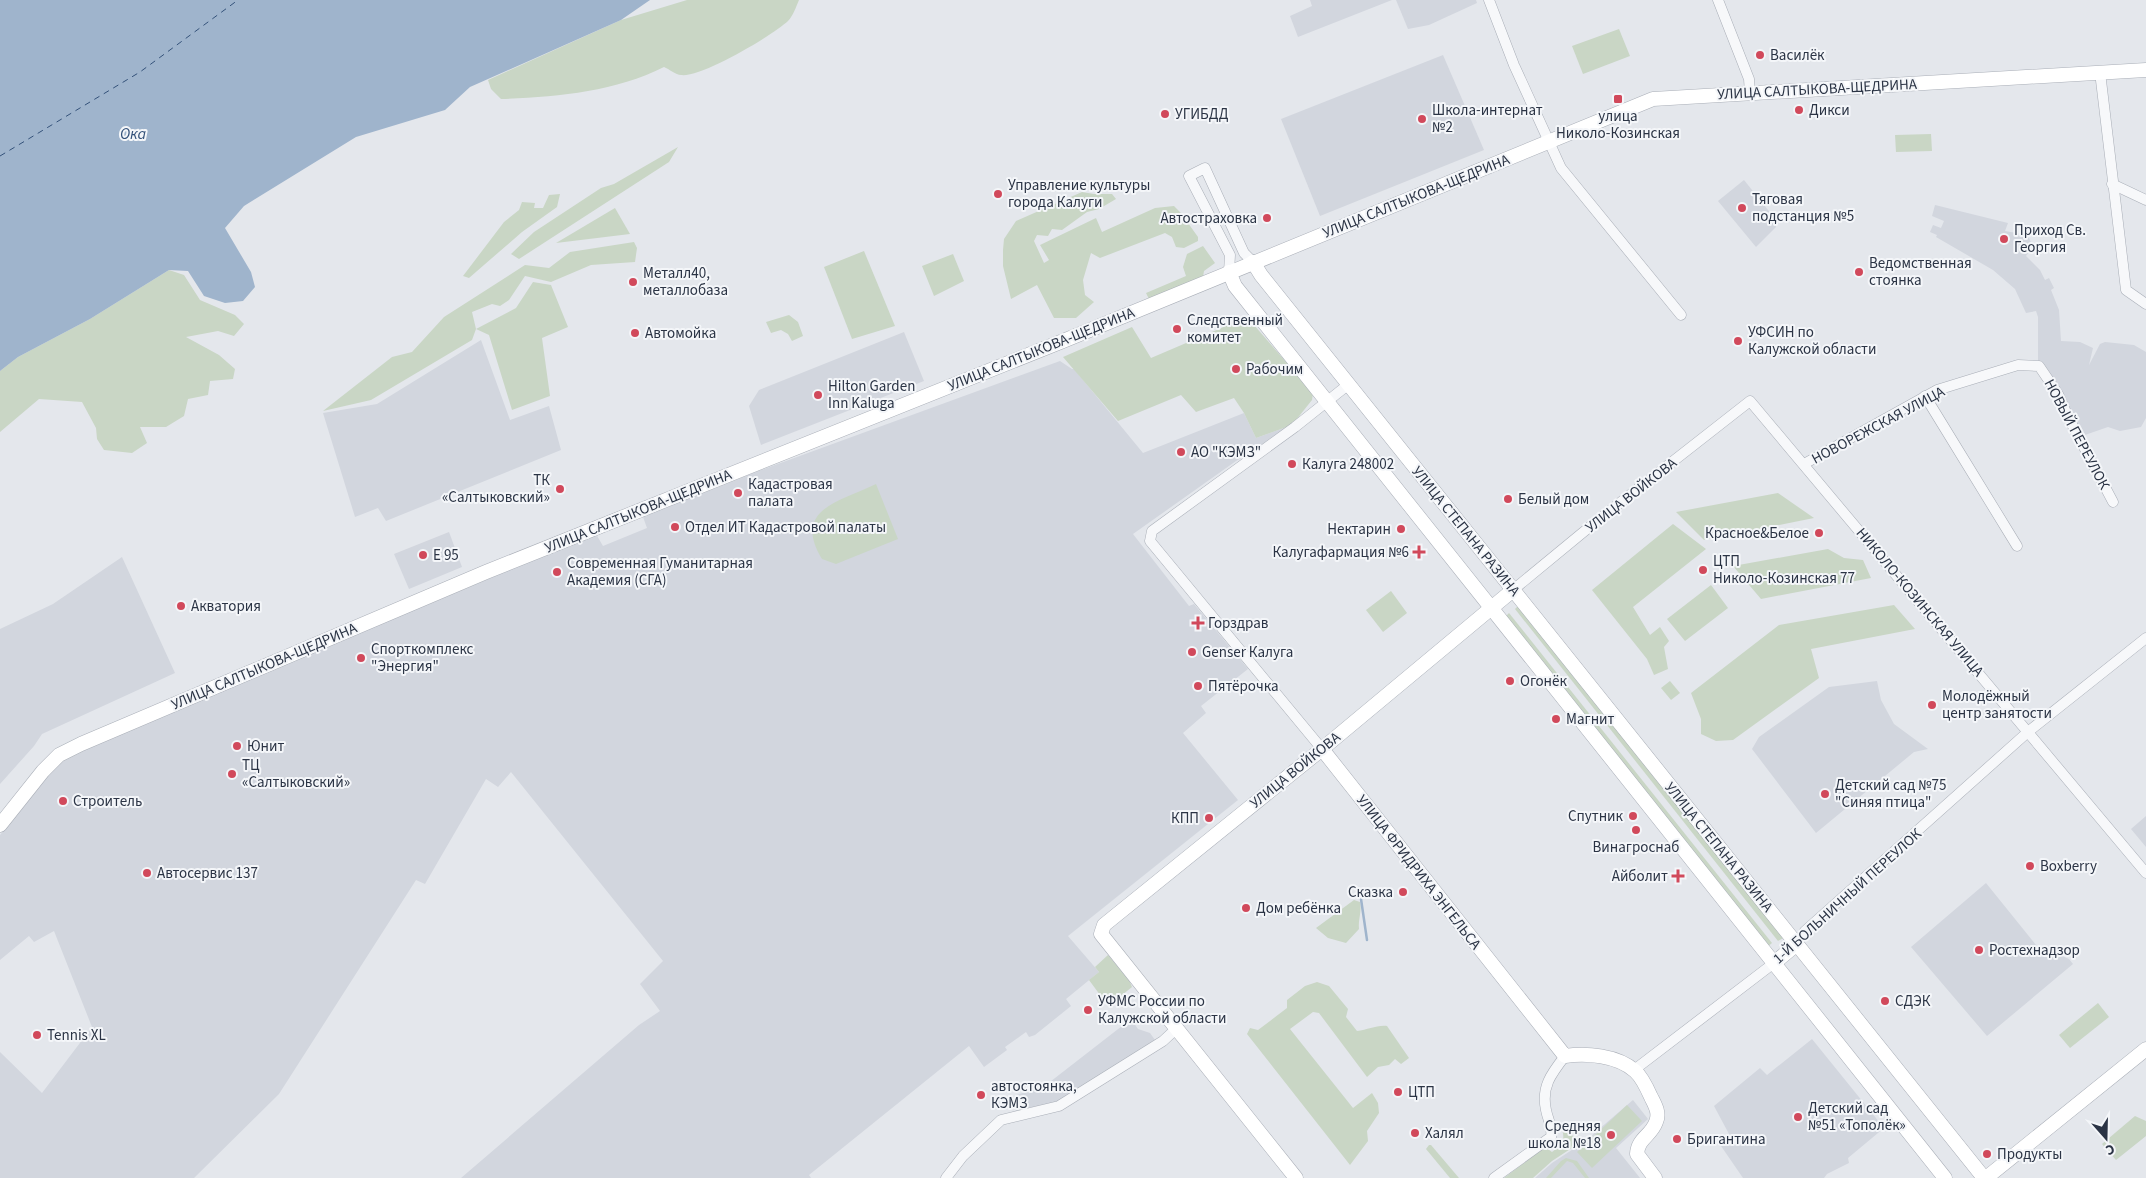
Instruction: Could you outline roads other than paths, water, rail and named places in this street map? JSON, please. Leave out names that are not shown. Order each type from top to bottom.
[{"type":"main road","name":"УЛИЦА САЛТЫКОВА-ЩЕДРИНА","points":[[0,825],[43,771],[59,756],[80,744],[486,572],[1653,99],[2146,70]]},
{"type":"main road","name":"УЛИЦА СТЕПАНА РАЗИНА","points":[[1253,262],[1261,275],[1348,384],[1985,1178]]},
{"type":"main road","name":"УЛИЦА СТЕПАНА РАЗИНА","points":[[1229,272],[1235,286],[1945,1178]]},
{"type":"main road","name":"УЛИЦА ВОЙКОВА","points":[[1177,1028],[1101,934],[1104,925],[1513,590]]},
{"type":"main road","name":"УЛИЦА ФРИДРИХА ЭНГЕЛЬСА","points":[[1322,748],[1565,1056]]},
{"type":"main road","name":"1-Й БОЛЬНИЧНЫЙ ПЕРЕУЛОК","points":[[1774,963],[1798,944]]},
{"type":"main road","points":[[1177,1028],[1296,1178]]},
{"type":"main road","points":[[1985,1178],[2146,1049]]},
{"type":"main road","points":[[1565,1056],[1588,1054],[1611,1059],[1634,1070],[1645,1084],[1657,1110],[1656,1122],[1638,1145],[1636,1154],[1655,1178]]},
{"type":"street","points":[[1489,0],[1548,142],[1561,168],[1681,315]]},
{"type":"street","points":[[1718,0],[1749,79],[1750,93]]},
{"type":"street","points":[[2100,72],[2126,290],[2146,304]]},
{"type":"street","name":"УЛИЦА СТЕПАНА РАЗИНА","points":[[1229,272],[1230,255],[1189,176],[1204,168],[1244,253],[1253,262]]},
{"type":"street","points":[[2112,184],[2146,200]]},
{"type":"street","name":"НОВОРЕЖСКАЯ УЛИЦА","points":[[1804,464],[1937,390],[2018,366],[2039,366]]},
{"type":"street","name":"НОВЫЙ ПЕРЕУЛОК","points":[[2039,366],[2058,394],[2068,417],[2114,502]]},
{"type":"street","points":[[1327,402],[1348,384]]},
{"type":"street","points":[[1925,396],[2017,546]]},
{"type":"street","name":"УЛИЦА ВОЙКОВА","points":[[1513,590],[1598,520],[1750,401]]},
{"type":"street","name":"НИКОЛО-КОЗИНСКАЯ УЛИЦА","points":[[1750,401],[2029,731],[2146,873]]},
{"type":"street","name":"УЛИЦА ФРИДРИХА ЭНГЕЛЬСА","points":[[1322,748],[1180,579],[1150,540],[1152,531],[1327,402]]},
{"type":"street","name":"1-Й БОЛЬНИЧНЫЙ ПЕРЕУЛОК","points":[[1798,944],[1805,931],[2029,731],[2146,638]]},
{"type":"street","name":"1-Й БОЛЬНИЧНЫЙ ПЕРЕУЛОК","points":[[1634,1070],[1774,963]]},
{"type":"street","points":[[946,1178],[963,1156],[1001,1120],[1059,1106],[1163,1041],[1177,1028]]},
{"type":"street","points":[[1494,1178],[1551,1137],[1552,1127],[1546,1112],[1544,1095],[1550,1076],[1565,1056]]},
{"type":"water","name":"Ока","points":[[0,0],[650,0],[621,20],[470,87],[445,110],[356,137],[244,206],[225,228],[251,272],[255,287],[243,301],[225,303],[204,296],[188,271],[169,270],[90,319],[18,357],[0,371]]},
{"type":"waterway","points":[[1361,899],[1367,940]]},
{"type":"place","name":"Василёк","points":[[1760,55]]},
{"type":"place","name":"улица Николо-Козинская","points":[[1618,99]]},
{"type":"place","name":"Дикси","points":[[1799,110]]},
{"type":"place","name":"УГИБДД","points":[[1165,114]]},
{"type":"place","name":"Школа-интернат №2","points":[[1422,119]]},
{"type":"place","name":"Управление культуры города Калуги","points":[[998,194]]},
{"type":"place","name":"Тяговая подстанция №5","points":[[1742,208]]},
{"type":"place","name":"Автостраховка","points":[[1267,218]]},
{"type":"place","name":"Приход Св. Георгия","points":[[2004,239]]},
{"type":"place","name":"Ведомственная стоянка","points":[[1859,272]]},
{"type":"place","name":"Металл40, металлобаза","points":[[633,282]]},
{"type":"place","name":"Следственный комитет","points":[[1177,329]]},
{"type":"place","name":"Автомойка","points":[[635,333]]},
{"type":"place","name":"УФСИН по Калужской области","points":[[1738,341]]},
{"type":"place","name":"Рабочим","points":[[1236,369]]},
{"type":"place","name":"Hilton Garden Inn Kaluga","points":[[818,395]]},
{"type":"place","name":"АО \"КЭМЗ\"","points":[[1181,452]]},
{"type":"place","name":"Калуга 248002","points":[[1292,464]]},
{"type":"place","name":"ТК «Салтыковский»","points":[[560,489]]},
{"type":"place","name":"Кадастровая палата","points":[[738,493]]},
{"type":"place","name":"Белый дом","points":[[1508,499]]},
{"type":"place","name":"Отдел ИТ Кадастровой палаты","points":[[675,527]]},
{"type":"place","name":"Нектарин","points":[[1401,529]]},
{"type":"place","name":"Красное&Белое","points":[[1819,533]]},
{"type":"place","name":"Калугафармация №6","points":[[1419,552]]},
{"type":"place","name":"Е 95","points":[[423,555]]},
{"type":"place","name":"ЦТП Николо-Козинская 77","points":[[1703,570]]},
{"type":"place","name":"Современная Гуманитарная Академия (СГА)","points":[[557,572]]},
{"type":"place","name":"Акватория","points":[[181,606]]},
{"type":"place","name":"Горздрав","points":[[1198,623]]},
{"type":"place","name":"Genser Калуга","points":[[1192,652]]},
{"type":"place","name":"Спорткомплекс \"Энергия\"","points":[[361,658]]},
{"type":"place","name":"Огонёк","points":[[1510,681]]},
{"type":"place","name":"Пятёрочка","points":[[1198,686]]},
{"type":"place","name":"Молодёжный центр занятости","points":[[1932,705]]},
{"type":"place","name":"Магнит","points":[[1556,719]]},
{"type":"place","name":"Юнит","points":[[237,746]]},
{"type":"place","name":"ТЦ «Салтыковский»","points":[[232,774]]},
{"type":"place","name":"Детский сад №75 \"Синяя птица\"","points":[[1825,794]]},
{"type":"place","name":"Строитель","points":[[63,801]]},
{"type":"place","name":"Спутник","points":[[1633,816]]},
{"type":"place","name":"КПП","points":[[1209,818]]},
{"type":"place","name":"Винагроснаб","points":[[1636,830]]},
{"type":"place","name":"Boxberry","points":[[2030,866]]},
{"type":"place","name":"Автосервис 137","points":[[147,873]]},
{"type":"place","name":"Айболит","points":[[1678,876]]},
{"type":"place","name":"Сказка","points":[[1403,892]]},
{"type":"place","name":"Дом ребёнка","points":[[1246,908]]},
{"type":"place","name":"Ростехнадзор","points":[[1979,950]]},
{"type":"place","name":"СДЭК","points":[[1885,1001]]},
{"type":"place","name":"УФМС России по Калужской области","points":[[1088,1010]]},
{"type":"place","name":"Tennis XL","points":[[37,1035]]},
{"type":"place","name":"ЦТП","points":[[1398,1092]]},
{"type":"place","name":"автостоянка, КЭМЗ","points":[[981,1095]]},
{"type":"place","name":"Детский сад №51 «Тополёк»","points":[[1798,1117]]},
{"type":"place","name":"Халял","points":[[1415,1133]]},
{"type":"place","name":"Средняя школа №18","points":[[1611,1135]]},
{"type":"place","name":"Бригантина","points":[[1677,1139]]},
{"type":"place","name":"Продукты","points":[[1987,1154]]}]
